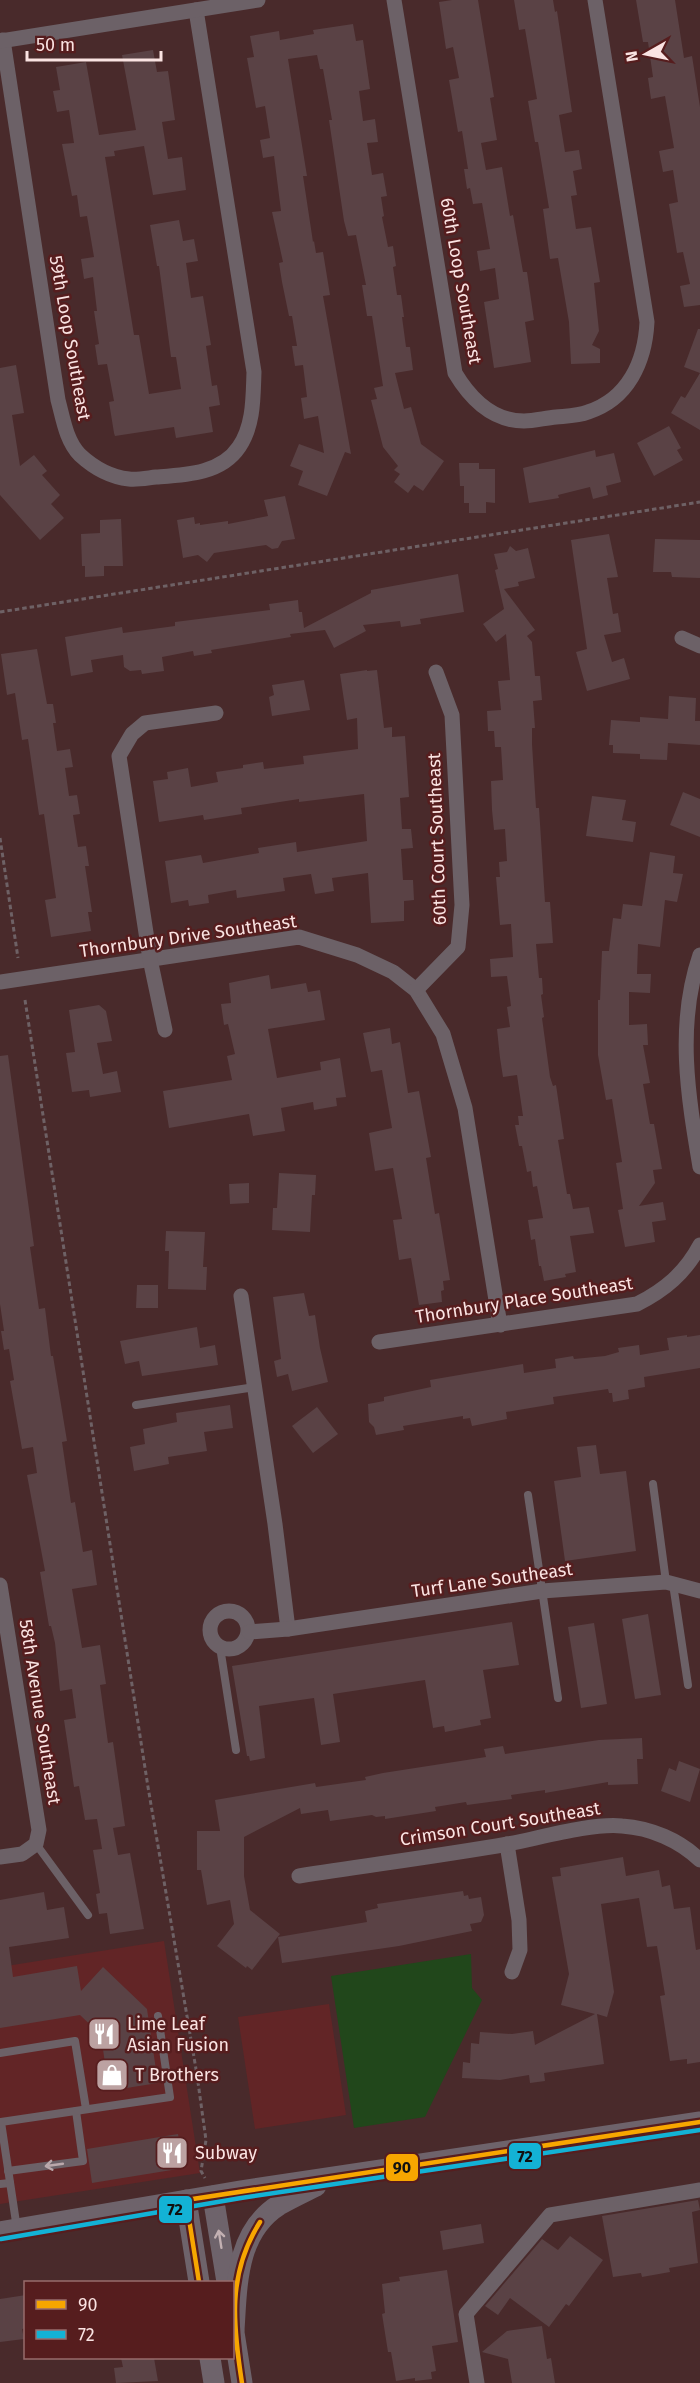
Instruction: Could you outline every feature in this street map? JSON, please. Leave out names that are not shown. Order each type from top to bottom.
[{"type":"main road","points":[[8,2231],[186,2200],[700,2122]]},
{"type":"main road","points":[[234,2316],[243,2248],[256,2228],[278,2206],[330,2179]]},
{"type":"main road","points":[[213,2196],[227,2281]]},
{"type":"main road","points":[[186,2200],[199,2281]]},
{"type":"main road","points":[[234,2331],[242,2383]]},
{"type":"main road","points":[[210,2359],[214,2383]]},
{"type":"street","points":[[2,40],[258,0]]},
{"type":"street","name":"60th Loop Southeast","points":[[394,0],[455,373],[465,390],[479,405],[500,416],[523,421],[586,413],[605,405],[623,391],[635,375],[646,333],[647,322],[595,0]]},
{"type":"street","name":"59th Loop Southeast","points":[[2,40],[58,400],[67,435],[79,453],[99,469],[114,476],[130,480],[181,475],[208,470],[227,459],[239,447],[250,423],[254,372],[196,10]]},
{"type":"street","points":[[682,638],[700,646]]},
{"type":"street","name":"60th Court Southeast","points":[[416,990],[458,946],[462,905],[452,715],[436,672]]},
{"type":"street","points":[[165,1030],[150,959],[119,756],[132,734],[145,723],[216,713]]},
{"type":"street","name":"Thornbury Drive Southeast","points":[[0,982],[298,937],[357,955],[393,972],[416,990],[443,1034],[465,1108],[500,1325]]},
{"type":"street","points":[[700,955],[693,975],[685,1038],[700,1167]]},
{"type":"street","name":"Thornbury Place Southeast","points":[[380,1342],[637,1304],[655,1295],[686,1269],[697,1251]]},
{"type":"street","points":[[241,1296],[275,1524],[288,1629]]},
{"type":"street","name":"Turf Lane Southeast","points":[[249,1632],[288,1629],[542,1591],[670,1583],[700,1591]]},
{"type":"street","name":"58th Avenue Southeast","points":[[0,1585],[5,1641],[39,1830],[36,1844]]},
{"type":"street","points":[[224,1611],[239,1613],[248,1624],[249,1632],[242,1645],[235,1649],[220,1647],[211,1635],[210,1628],[212,1620],[224,1611]]},
{"type":"street","name":"Crimson Court Southeast","points":[[299,1876],[507,1844],[604,1826],[621,1826],[665,1836],[700,1860]]},
{"type":"street","points":[[0,1857],[22,1854],[36,1844]]},
{"type":"street","points":[[507,1844],[519,1920],[520,1950],[512,1972]]},
{"type":"street","points":[[477,2383],[466,2314],[550,2215],[700,2190]]},
{"type":"lane","points":[[136,1405],[255,1387]]},
{"type":"lane","points":[[653,1484],[688,1685]]},
{"type":"lane","points":[[528,1495],[558,1698]]},
{"type":"lane","points":[[220,1647],[236,1750]]},
{"type":"lane","points":[[36,1844],[88,1915]]},
{"type":"lane","points":[[8,2231],[10,2183],[1,2118],[76,2111],[170,2097],[158,2016]]},
{"type":"lane","points":[[0,2053],[75,2041],[86,2109]]},
{"type":"lane","points":[[8,2171],[83,2161],[76,2111]]},
{"type":"lane","points":[[0,2184],[10,2183]]},
{"type":"path","points":[[0,612],[700,502]]},
{"type":"path","points":[[0,838],[18,958]]},
{"type":"path","points":[[25,1000],[198,2086],[206,2140],[201,2170],[213,2196]]},
{"type":"shaded area","points":[[164,1941],[200,2173],[0,2204],[0,1967]]},
{"type":"shaded area","points":[[329,2004],[346,2115],[255,2129],[238,2017]]},
{"type":"green space","points":[[471,1954],[472,1988],[482,2000],[425,2117],[354,2128],[331,1976]]},
{"type":"building","points":[[478,0],[494,97],[490,98],[497,140],[481,143],[486,170],[502,167],[523,272],[527,272],[534,320],[525,322],[531,362],[494,368],[484,302],[499,299],[495,268],[480,271],[477,251],[490,249],[482,203],[473,204],[470,188],[467,189],[464,169],[468,169],[462,131],[458,132],[449,80],[459,78],[453,47],[446,49],[439,2]]},
{"type":"building","points":[[514,0],[553,0],[555,12],[557,11],[572,112],[559,115],[565,152],[579,150],[582,169],[573,171],[577,195],[571,196],[576,229],[591,227],[600,282],[594,283],[599,331],[592,345],[600,349],[600,363],[571,364],[569,322],[558,258],[550,259],[543,209],[549,208],[538,142],[535,142],[528,101],[537,99],[525,29],[519,30]]},
{"type":"building","points":[[636,0],[675,0],[684,58],[692,56],[700,107],[700,305],[684,307],[680,286],[690,284],[683,252],[677,253],[669,204],[678,202],[673,170],[663,172],[659,151],[674,148],[665,96],[651,99],[648,78],[653,77],[648,42],[643,42]]},
{"type":"building","points":[[353,24],[356,41],[363,40],[370,89],[359,91],[363,121],[375,119],[378,142],[367,143],[372,175],[383,173],[387,196],[381,197],[384,216],[382,217],[388,247],[393,246],[397,295],[401,295],[406,347],[410,347],[413,370],[395,373],[404,409],[411,407],[421,444],[444,461],[423,491],[414,485],[408,493],[394,482],[400,474],[394,470],[398,466],[383,447],[371,400],[377,399],[374,388],[383,386],[372,316],[367,316],[362,285],[366,285],[356,235],[348,236],[344,221],[329,120],[332,120],[323,69],[320,69],[317,55],[288,59],[307,176],[303,176],[313,242],[316,253],[323,252],[330,295],[323,296],[351,454],[345,452],[327,496],[298,485],[303,471],[290,466],[299,444],[324,453],[318,416],[304,419],[301,398],[307,397],[303,365],[295,366],[292,346],[297,346],[292,316],[289,316],[282,282],[279,263],[283,262],[272,212],[281,211],[274,156],[263,158],[260,140],[270,138],[265,106],[256,108],[247,58],[254,57],[250,36],[279,31],[280,40],[314,34],[313,30]]},
{"type":"building","points":[[153,50],[157,72],[168,71],[175,120],[162,122],[168,159],[182,157],[186,190],[153,195],[144,146],[114,151],[115,156],[105,157],[134,335],[139,335],[149,394],[181,389],[176,357],[171,357],[159,266],[157,266],[150,225],[179,220],[183,241],[194,239],[198,261],[186,263],[191,298],[203,296],[211,345],[206,346],[212,386],[217,385],[220,405],[209,407],[213,432],[176,438],[174,427],[115,436],[109,402],[114,401],[107,364],[98,365],[95,345],[99,344],[94,311],[97,311],[93,277],[84,279],[81,259],[94,257],[87,216],[80,217],[77,195],[72,196],[62,144],[74,143],[69,110],[57,112],[53,91],[60,90],[56,67],[86,62],[99,135],[136,130],[122,55]]},
{"type":"building","points":[[698,329],[700,329],[700,373],[684,367]]},
{"type":"building","points":[[16,365],[24,413],[12,415],[20,466],[34,455],[47,471],[42,475],[60,495],[51,504],[64,518],[40,540],[0,495],[0,368]]},
{"type":"building","points":[[700,373],[700,430],[671,413],[681,396],[685,398]]},
{"type":"building","points":[[669,426],[681,448],[677,450],[683,460],[654,476],[637,443]]},
{"type":"building","points":[[595,450],[596,457],[614,453],[621,482],[606,486],[608,495],[593,499],[590,487],[558,495],[559,498],[529,503],[523,468]]},
{"type":"building","points":[[459,463],[479,463],[479,469],[495,469],[495,503],[486,502],[486,513],[469,513],[469,503],[464,503],[464,486],[460,486]]},
{"type":"building","points":[[285,496],[295,539],[282,541],[278,548],[272,549],[266,545],[214,553],[207,562],[198,555],[183,558],[177,520],[194,517],[195,524],[228,521],[228,524],[268,516],[264,500]]},
{"type":"building","points":[[121,519],[123,566],[104,566],[104,576],[85,577],[85,566],[82,566],[81,534],[100,533],[100,520]]},
{"type":"building","points":[[609,534],[618,577],[607,578],[613,614],[618,613],[621,632],[604,635],[612,662],[624,658],[630,679],[587,691],[576,652],[587,649],[571,540]]},
{"type":"building","points":[[655,539],[700,540],[700,578],[672,577],[671,572],[653,572]]},
{"type":"building","points":[[510,546],[516,551],[528,548],[535,578],[518,582],[519,586],[504,589],[535,630],[527,636],[532,642],[535,676],[540,676],[542,700],[533,701],[535,728],[532,728],[532,744],[545,902],[550,902],[553,943],[536,944],[539,978],[542,978],[543,994],[541,995],[544,1017],[542,1018],[550,1077],[553,1086],[556,1085],[564,1139],[558,1140],[567,1194],[570,1194],[573,1209],[589,1207],[594,1233],[570,1236],[576,1272],[565,1274],[566,1277],[544,1281],[535,1239],[531,1240],[528,1220],[543,1218],[537,1186],[533,1187],[531,1171],[527,1172],[515,1125],[519,1125],[518,1116],[523,1116],[517,1075],[503,1077],[500,1058],[497,1029],[510,1027],[507,1007],[511,1006],[507,976],[491,977],[490,959],[513,957],[511,924],[500,925],[496,877],[500,877],[499,862],[507,861],[505,829],[494,830],[492,810],[491,781],[503,780],[501,747],[495,747],[494,731],[488,731],[487,711],[501,710],[498,681],[510,680],[506,634],[496,642],[483,624],[504,609],[495,570],[498,569],[494,554],[507,552]]},
{"type":"building","points":[[458,574],[464,612],[420,619],[421,624],[401,627],[400,621],[363,625],[366,631],[334,648],[325,630],[290,634],[291,637],[211,650],[212,653],[194,656],[193,651],[162,657],[164,671],[142,674],[141,670],[130,671],[124,667],[123,655],[91,660],[93,672],[71,676],[65,637],[122,627],[123,633],[175,626],[175,622],[270,610],[269,604],[298,600],[304,628],[371,593],[371,590]]},
{"type":"building","points":[[37,649],[47,704],[53,704],[57,751],[70,749],[73,767],[65,768],[69,796],[77,795],[80,814],[73,815],[78,847],[86,846],[89,866],[85,866],[92,912],[88,912],[91,931],[51,937],[45,900],[56,898],[44,814],[39,815],[28,739],[22,740],[15,693],[7,695],[1,654]]},
{"type":"building","points":[[377,670],[384,728],[392,727],[392,737],[405,736],[409,797],[400,798],[402,829],[411,829],[413,848],[401,849],[403,880],[413,880],[414,900],[404,901],[404,921],[371,923],[368,873],[332,878],[334,891],[315,894],[311,874],[283,878],[285,891],[237,898],[236,890],[208,895],[209,903],[189,906],[188,900],[171,903],[165,861],[201,855],[203,863],[259,853],[258,848],[296,842],[297,852],[367,841],[364,794],[299,802],[299,799],[241,808],[242,814],[204,820],[203,815],[159,822],[153,781],[168,779],[167,772],[188,768],[191,787],[218,782],[216,772],[243,768],[243,765],[263,762],[264,769],[304,764],[303,756],[358,749],[357,718],[347,720],[340,674]]},
{"type":"building","points":[[304,680],[310,710],[272,716],[269,697],[274,695],[272,685]]},
{"type":"building","points":[[669,696],[696,698],[695,721],[700,721],[700,745],[668,743],[667,760],[640,759],[640,754],[613,753],[613,745],[609,745],[611,720],[640,722],[640,717],[668,719]]},
{"type":"building","points":[[683,792],[700,799],[700,837],[670,825]]},
{"type":"building","points":[[592,796],[626,800],[622,820],[636,822],[633,842],[586,836]]},
{"type":"building","points":[[650,852],[675,856],[673,873],[683,874],[677,902],[665,900],[660,947],[638,944],[637,974],[651,974],[650,993],[629,992],[629,1025],[647,1024],[648,1045],[643,1045],[650,1083],[643,1084],[650,1124],[654,1124],[662,1169],[653,1170],[655,1183],[639,1206],[663,1202],[666,1220],[652,1222],[655,1242],[625,1247],[618,1210],[623,1209],[616,1163],[622,1162],[612,1099],[606,1100],[598,1055],[598,1000],[600,1000],[602,951],[609,951],[613,918],[621,919],[623,904],[642,906]]},
{"type":"building","points":[[269,975],[271,989],[306,983],[308,992],[320,990],[325,1020],[268,1029],[277,1078],[321,1070],[320,1062],[340,1058],[346,1097],[336,1098],[337,1106],[314,1110],[313,1102],[281,1108],[285,1131],[253,1136],[249,1114],[169,1128],[163,1091],[232,1080],[227,1056],[235,1054],[228,1024],[224,1025],[221,1004],[231,1003],[229,983]]},
{"type":"building","points":[[99,1005],[106,1011],[112,1041],[97,1043],[103,1074],[117,1071],[121,1092],[90,1097],[89,1090],[72,1092],[66,1053],[75,1052],[69,1010]]},
{"type":"building","points":[[390,1028],[392,1044],[400,1042],[408,1093],[419,1091],[431,1157],[426,1158],[435,1214],[439,1213],[450,1280],[443,1281],[442,1302],[419,1305],[411,1258],[399,1260],[393,1220],[402,1219],[393,1168],[375,1171],[369,1133],[392,1128],[382,1070],[371,1072],[363,1033]]},
{"type":"building","points":[[8,1055],[34,1246],[30,1247],[39,1309],[45,1308],[51,1356],[53,1356],[67,1441],[62,1442],[71,1503],[75,1502],[83,1552],[92,1550],[97,1585],[72,1589],[82,1648],[100,1645],[106,1684],[100,1685],[108,1743],[113,1742],[125,1826],[113,1828],[118,1855],[130,1853],[144,1929],[110,1934],[107,1913],[99,1914],[96,1894],[100,1893],[93,1850],[102,1849],[97,1819],[85,1820],[79,1786],[74,1787],[64,1720],[76,1718],[72,1689],[60,1691],[55,1643],[51,1626],[49,1626],[40,1572],[45,1571],[27,1475],[37,1473],[33,1447],[22,1449],[10,1381],[14,1380],[9,1349],[4,1350],[1,1331],[4,1331],[0,1304],[0,1056]]},
{"type":"building","points":[[279,1173],[316,1175],[315,1195],[312,1195],[310,1232],[272,1230],[273,1208],[277,1208]]},
{"type":"building","points":[[249,1183],[249,1203],[230,1204],[229,1184]]},
{"type":"building","points":[[166,1231],[205,1232],[203,1267],[207,1267],[206,1290],[168,1289],[169,1251],[165,1251]]},
{"type":"building","points":[[137,1285],[158,1285],[158,1308],[136,1308]]},
{"type":"building","points":[[304,1293],[309,1316],[315,1315],[328,1382],[292,1391],[288,1374],[277,1377],[274,1361],[281,1359],[273,1297]]},
{"type":"building","points":[[197,1327],[200,1348],[215,1345],[218,1365],[142,1376],[139,1361],[125,1364],[120,1341]]},
{"type":"building","points":[[687,1335],[687,1337],[700,1335],[700,1368],[644,1377],[645,1387],[628,1390],[629,1399],[613,1402],[612,1393],[609,1393],[608,1389],[553,1397],[554,1404],[506,1412],[507,1419],[472,1426],[470,1418],[463,1419],[463,1416],[403,1426],[404,1430],[376,1435],[374,1427],[369,1422],[368,1404],[384,1401],[384,1397],[431,1387],[430,1380],[523,1364],[524,1373],[556,1368],[555,1359],[573,1356],[574,1359],[605,1356],[619,1352],[618,1348],[639,1345],[640,1355],[669,1350],[667,1338]]},
{"type":"building","points":[[230,1405],[233,1428],[204,1432],[207,1451],[168,1457],[169,1464],[134,1471],[130,1447],[145,1444],[143,1429],[177,1422],[176,1413]]},
{"type":"building","points":[[317,1407],[338,1434],[313,1453],[292,1426]]},
{"type":"building","points":[[596,1445],[600,1474],[626,1471],[636,1551],[565,1561],[554,1481],[581,1477],[577,1447]]},
{"type":"building","points":[[648,1614],[661,1695],[635,1699],[622,1619]]},
{"type":"building","points":[[512,1622],[519,1665],[483,1670],[491,1718],[480,1720],[481,1725],[445,1732],[444,1726],[433,1728],[425,1680],[333,1694],[340,1742],[321,1745],[314,1698],[259,1706],[265,1758],[250,1761],[247,1756],[232,1666]]},
{"type":"building","points":[[594,1623],[607,1704],[581,1708],[568,1627]]},
{"type":"building","points":[[642,1738],[643,1759],[637,1759],[638,1784],[608,1785],[608,1782],[545,1793],[545,1790],[511,1795],[512,1799],[467,1805],[466,1802],[435,1807],[436,1811],[385,1819],[385,1816],[372,1815],[330,1821],[328,1810],[301,1814],[300,1808],[244,1837],[244,1876],[250,1910],[280,1934],[252,1970],[217,1946],[234,1924],[230,1900],[207,1905],[201,1870],[197,1870],[197,1831],[220,1831],[215,1800],[315,1783],[316,1787],[366,1780],[365,1777],[383,1773],[486,1757],[484,1749],[503,1746],[505,1754],[599,1740]]},
{"type":"building","points":[[679,1761],[700,1769],[690,1802],[661,1791],[669,1768],[676,1771]]},
{"type":"building","points":[[623,1857],[626,1876],[659,1870],[662,1887],[670,1885],[674,1909],[690,1907],[696,1950],[700,1949],[700,2062],[687,2064],[687,2059],[670,2061],[660,1996],[665,1995],[657,1946],[647,1947],[639,1898],[601,1904],[614,1992],[607,2017],[597,2014],[604,2064],[544,2073],[545,2081],[530,2083],[529,2075],[500,2080],[462,2078],[463,2062],[470,2063],[471,2043],[479,2044],[480,2032],[512,2034],[533,2031],[535,2045],[595,2014],[561,2005],[569,1974],[552,1877],[561,1876],[560,1868]]},
{"type":"building","points":[[463,1891],[464,1896],[468,1895],[469,1899],[481,1897],[484,1915],[481,1922],[470,1924],[472,1931],[399,1946],[282,1963],[278,1937],[367,1922],[365,1911],[378,1908],[377,1904]]},
{"type":"building","points":[[44,1892],[47,1910],[64,1907],[69,1938],[9,1947],[13,1977],[77,1966],[81,1991],[103,1967],[147,2009],[158,2083],[114,2090],[113,2084],[108,2085],[101,2035],[80,2015],[0,2028],[0,1900]]},
{"type":"building","points":[[178,2134],[184,2168],[92,2183],[87,2149]]},
{"type":"building","points":[[698,2200],[700,2210],[692,2212],[698,2263],[669,2268],[670,2272],[642,2277],[641,2273],[613,2277],[602,2216]]},
{"type":"building","points":[[481,2224],[484,2243],[443,2250],[440,2231]]},
{"type":"building","points":[[570,2236],[603,2260],[569,2306],[566,2304],[549,2327],[510,2298],[498,2315],[485,2306],[542,2239],[558,2250]]},
{"type":"building","points":[[447,2270],[458,2342],[432,2346],[436,2371],[431,2372],[432,2379],[415,2381],[415,2378],[396,2381],[391,2352],[388,2352],[382,2314],[385,2313],[382,2284],[400,2281],[399,2277]]},
{"type":"building","points":[[24,2295],[24,2328],[22,2329],[24,2339],[0,2342],[0,2299]]},
{"type":"building","points":[[542,2326],[547,2359],[551,2358],[555,2383],[512,2383],[508,2359],[482,2352],[507,2331]]},
{"type":"building","points":[[121,2359],[154,2359],[158,2381],[116,2383],[114,2368],[123,2367]]},
{"type":"transit line","name":"90","points":[[199,2281],[186,2200],[700,2122]]},
{"type":"transit line","name":"72","points":[[1,2239],[241,2198],[700,2130]]},
{"type":"transit line","name":"90","points":[[242,2383],[236,2341],[237,2280],[249,2241],[260,2222]]},
{"type":"place","name":"Lime Leaf Asian Fusion","points":[[104,2034]]},
{"type":"place","name":"T Brothers","points":[[112,2075]]},
{"type":"place","name":"Subway","points":[[172,2153]]}]
